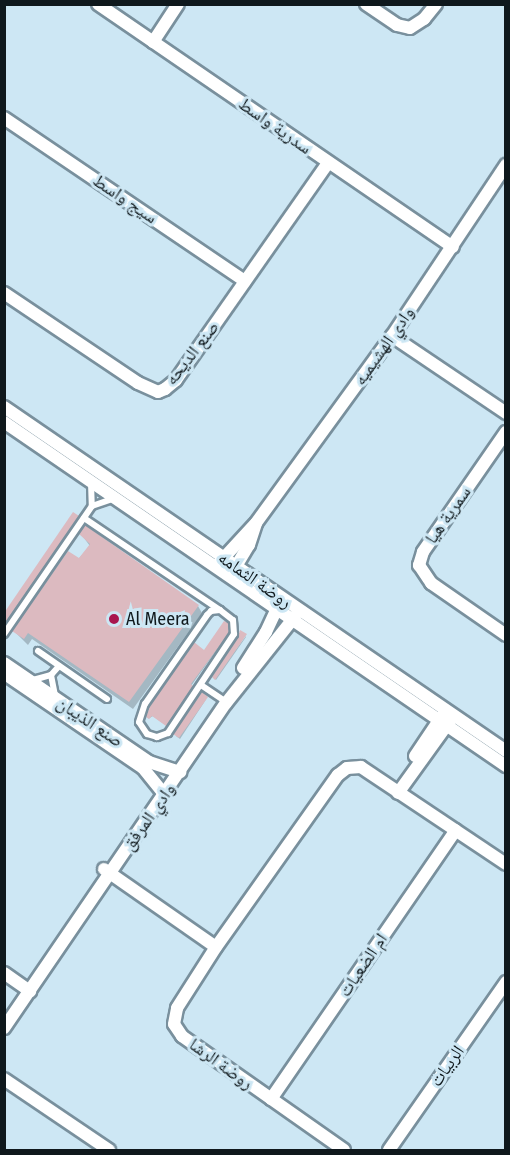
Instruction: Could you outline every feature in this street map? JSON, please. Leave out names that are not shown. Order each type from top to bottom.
[{"type":"street","name":"سدرية واسط","points":[[98,4],[453,247]]},
{"type":"street","points":[[153,42],[178,4]]},
{"type":"street","points":[[366,4],[397,25],[410,28],[424,20],[436,4]]},
{"type":"street","name":"سيج واسط","points":[[4,118],[245,280]]},
{"type":"street","name":"صنع الديحه","points":[[5,293],[138,383],[158,392],[176,380],[328,163]]},
{"type":"street","name":"وادي الهشيميه","points":[[220,562],[256,523],[392,336],[506,165]]},
{"type":"street","points":[[392,336],[506,413]]},
{"type":"street","name":"روضة الثمامه","points":[[4,407],[279,604],[446,718],[506,766]]},
{"type":"street","name":"روضة الثمامه","points":[[4,422],[116,499],[220,562]]},
{"type":"street","name":"سمرية هيا","points":[[506,432],[423,552],[419,565],[431,583],[506,635]]},
{"type":"street","name":"وادي الهشيميه","points":[[233,571],[249,545],[256,523]]},
{"type":"street","name":"وادي المرفق","points":[[4,1028],[27,988],[224,701],[262,639],[279,604]]},
{"type":"street","name":"وادي المرفق","points":[[224,701],[296,615]]},
{"type":"street","name":"صنع الذيبان","points":[[4,663],[149,762],[176,772]]},
{"type":"street","name":"صنع الذيبان","points":[[4,673],[143,768],[162,791]]},
{"type":"street","points":[[395,791],[446,718]]},
{"type":"street","name":"روضة الثمامه","points":[[446,718],[506,751]]},
{"type":"street","name":"روضة الرشا","points":[[344,1150],[182,1036],[176,1029],[174,1018],[177,1008],[216,947],[342,771],[351,767],[361,767],[506,864]]},
{"type":"street","name":"ام الضعيات","points":[[271,1100],[456,830]]},
{"type":"street","points":[[107,871],[216,947]]},
{"type":"street","points":[[4,972],[27,988]]},
{"type":"street","name":"الربيات","points":[[389,1150],[506,982]]},
{"type":"street","name":"وادي المرفق","points":[[4,1014],[27,988]]},
{"type":"street","points":[[4,1079],[109,1150]]},
{"type":"street","points":[[4,1087],[97,1150]]},
{"type":"lane","points":[[91,482],[92,506]]},
{"type":"lane","points":[[4,634],[92,506],[100,501],[116,499]]},
{"type":"lane","points":[[84,518],[220,610],[233,620],[234,634],[168,733],[158,737],[144,732],[139,722],[145,704],[207,615],[211,611],[220,610]]},
{"type":"lane","points":[[38,651],[107,699]]},
{"type":"lane","points":[[29,680],[51,675],[59,666]]},
{"type":"lane","points":[[51,675],[53,692],[57,699]]},
{"type":"lane","points":[[201,685],[224,701]]},
{"type":"building","points":[[73,512],[79,516],[4,624],[4,613]]},
{"type":"building","name":"Al Meera","points":[[85,525],[199,605],[129,702],[28,633],[24,639],[12,631],[68,551],[79,558],[90,544],[79,534]]},
{"type":"building","points":[[224,621],[228,623],[229,633],[191,684],[193,686],[166,726],[152,716],[149,719],[146,717],[150,706],[194,642],[204,650]]},
{"type":"building","points":[[240,630],[247,634],[215,680],[212,677],[238,637]]},
{"type":"building","points":[[202,692],[208,697],[179,738],[173,734]]},
{"type":"place","name":"Al Meera","points":[[114,619]]}]
